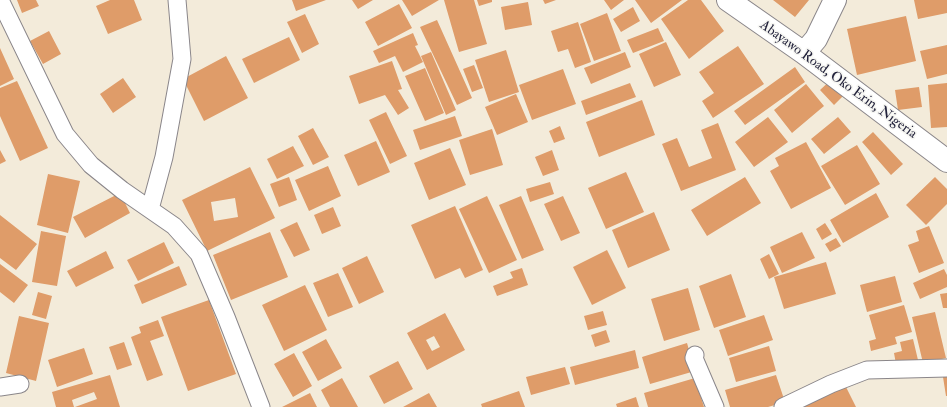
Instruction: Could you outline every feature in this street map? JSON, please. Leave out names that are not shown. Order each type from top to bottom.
[{"type":"street","points":[[0,0],[65,134],[91,165],[122,190],[174,226],[199,254],[226,317],[261,407]]},
{"type":"street","points":[[150,209],[164,157],[182,59],[177,0]]},
{"type":"street","name":"Abayawo Road, Oko Erin, Nigeria","points":[[728,0],[804,54],[947,161]]},
{"type":"street","points":[[804,54],[816,39],[835,0]]},
{"type":"street","points":[[695,355],[694,358],[715,407]]},
{"type":"street","points":[[783,407],[831,384],[867,370],[947,368]]},
{"type":"street","points":[[0,387],[20,384]]},
{"type":"building","points":[[17,0],[36,0],[39,6],[22,13]]},
{"type":"building","points":[[110,0],[134,0],[142,20],[108,34],[96,6]]},
{"type":"building","points":[[292,0],[326,0],[296,11]]},
{"type":"building","points":[[352,0],[373,0],[358,9]]},
{"type":"building","points":[[402,0],[439,0],[412,16]]},
{"type":"building","points":[[444,0],[474,0],[487,44],[459,52]]},
{"type":"building","points":[[477,0],[492,0],[492,2],[479,6]]},
{"type":"building","points":[[543,0],[556,0],[545,4]]},
{"type":"building","points":[[604,0],[624,0],[611,10]]},
{"type":"building","points":[[635,0],[682,0],[651,23]]},
{"type":"building","points":[[688,0],[701,0],[724,31],[689,59],[661,19]]},
{"type":"building","points":[[773,0],[809,0],[795,17]]},
{"type":"building","points":[[914,0],[947,0],[947,13],[918,19]]},
{"type":"building","points":[[528,2],[532,25],[505,30],[501,7]]},
{"type":"building","points":[[399,4],[412,28],[378,46],[365,22]]},
{"type":"building","points":[[633,7],[640,21],[621,32],[613,19]]},
{"type":"building","points":[[607,13],[621,51],[594,61],[580,24]]},
{"type":"building","points":[[305,14],[319,44],[302,53],[287,22]]},
{"type":"building","points":[[906,16],[916,61],[857,75],[847,29]]},
{"type":"building","points":[[437,20],[472,98],[457,105],[420,27]]},
{"type":"building","points":[[578,22],[591,62],[575,68],[568,49],[558,52],[551,31]]},
{"type":"building","points":[[658,28],[664,41],[633,53],[627,40]]},
{"type":"building","points":[[49,31],[61,54],[43,64],[30,41]]},
{"type":"building","points":[[413,33],[418,45],[415,46],[423,62],[403,72],[395,56],[379,63],[373,51]]},
{"type":"building","points":[[289,37],[300,60],[254,83],[242,59]]},
{"type":"building","points":[[666,42],[681,75],[654,87],[639,54]]},
{"type":"building","points":[[947,45],[947,74],[927,79],[920,51]]},
{"type":"building","points":[[738,46],[764,84],[713,118],[702,101],[714,93],[699,72]]},
{"type":"building","points":[[0,48],[14,79],[0,86]]},
{"type":"building","points":[[506,50],[519,92],[489,102],[475,60]]},
{"type":"building","points":[[431,52],[456,110],[446,115],[421,56]]},
{"type":"building","points":[[625,52],[631,67],[591,84],[584,68]]},
{"type":"building","points":[[226,56],[248,98],[204,121],[183,79]]},
{"type":"building","points":[[392,61],[402,89],[398,90],[409,108],[398,115],[385,95],[359,104],[349,76]]},
{"type":"building","points":[[474,65],[483,88],[472,92],[463,69]]},
{"type":"building","points":[[795,67],[805,82],[745,125],[734,111]]},
{"type":"building","points":[[425,68],[444,113],[425,121],[405,76]]},
{"type":"building","points":[[563,69],[576,104],[532,120],[519,85]]},
{"type":"building","points":[[123,78],[136,97],[113,113],[100,94]]},
{"type":"building","points":[[833,78],[847,92],[834,105],[820,90]]},
{"type":"building","points":[[17,81],[48,148],[20,161],[0,116],[0,88]]},
{"type":"building","points":[[630,83],[636,97],[586,115],[581,101]]},
{"type":"building","points":[[947,83],[947,127],[931,128],[928,85]]},
{"type":"building","points":[[806,84],[824,106],[792,133],[774,110]]},
{"type":"building","points":[[919,87],[922,107],[898,110],[895,90]]},
{"type":"building","points":[[516,94],[528,122],[497,135],[485,107]]},
{"type":"building","points":[[642,100],[655,135],[599,157],[586,122]]},
{"type":"building","points":[[386,112],[407,156],[390,164],[369,120]]},
{"type":"building","points":[[455,116],[462,136],[420,150],[413,130]]},
{"type":"building","points":[[768,117],[788,142],[754,167],[735,142]]},
{"type":"building","points":[[838,117],[851,132],[824,154],[811,139]]},
{"type":"building","points":[[718,123],[736,170],[681,191],[662,144],[677,138],[689,167],[712,158],[701,130]]},
{"type":"building","points":[[560,126],[565,139],[554,143],[549,131]]},
{"type":"building","points":[[313,128],[329,157],[313,165],[298,136]]},
{"type":"building","points":[[492,129],[503,165],[470,175],[459,140]]},
{"type":"building","points":[[873,132],[903,164],[891,175],[862,142]]},
{"type":"building","points":[[376,141],[390,172],[358,186],[344,155]]},
{"type":"building","points":[[806,142],[831,188],[791,209],[770,171],[779,166],[775,158]]},
{"type":"building","points":[[857,145],[880,184],[845,205],[821,166]]},
{"type":"building","points":[[293,146],[304,166],[277,179],[267,159]]},
{"type":"building","points":[[450,148],[466,185],[429,200],[414,163]]},
{"type":"building","points":[[0,150],[6,161],[0,164]]},
{"type":"building","points":[[552,150],[559,170],[543,176],[535,157]]},
{"type":"building","points":[[328,166],[341,196],[309,211],[295,180]]},
{"type":"building","points":[[250,167],[275,218],[207,251],[182,200]],"holes":[[[235,198],[238,217],[214,221],[211,202]]]},
{"type":"building","points":[[626,172],[644,212],[606,229],[588,188]]},
{"type":"building","points":[[48,174],[80,181],[68,233],[37,225]]},
{"type":"building","points":[[289,177],[297,200],[279,207],[270,184]]},
{"type":"building","points":[[745,177],[761,203],[707,236],[691,210]]},
{"type":"building","points":[[935,177],[947,189],[947,204],[926,225],[906,205]]},
{"type":"building","points":[[550,182],[554,194],[530,202],[526,189]]},
{"type":"building","points":[[120,193],[130,213],[85,238],[73,217]]},
{"type":"building","points":[[876,193],[889,217],[843,243],[830,220]]},
{"type":"building","points":[[487,196],[517,260],[489,273],[459,209]]},
{"type":"building","points":[[521,196],[544,250],[522,259],[499,205]]},
{"type":"building","points":[[563,196],[580,233],[561,241],[544,204]]},
{"type":"building","points":[[455,206],[483,270],[465,278],[460,268],[435,279],[411,225]]},
{"type":"building","points":[[333,207],[341,226],[322,234],[314,215]]},
{"type":"building","points":[[654,212],[670,250],[628,268],[612,230]]},
{"type":"building","points":[[0,215],[37,244],[16,270],[0,258]]},
{"type":"building","points":[[297,222],[310,250],[294,257],[280,230]]},
{"type":"building","points":[[825,223],[832,234],[822,240],[816,229]]},
{"type":"building","points":[[929,226],[944,263],[919,273],[908,245],[919,241],[916,231]]},
{"type":"building","points":[[41,231],[66,236],[57,286],[32,282]]},
{"type":"building","points":[[270,232],[288,277],[231,300],[213,255]]},
{"type":"building","points":[[802,232],[815,258],[782,273],[770,247]]},
{"type":"building","points":[[836,238],[841,246],[830,252],[825,244]]},
{"type":"building","points":[[164,242],[174,263],[138,281],[127,260]]},
{"type":"building","points":[[607,250],[626,288],[592,305],[573,267]]},
{"type":"building","points":[[106,251],[114,268],[76,287],[67,271]]},
{"type":"building","points":[[769,254],[779,274],[769,279],[760,259]]},
{"type":"building","points":[[367,256],[384,292],[359,304],[342,268]]},
{"type":"building","points":[[826,262],[836,294],[784,309],[774,277]]},
{"type":"building","points":[[0,264],[28,285],[14,303],[0,292]]},
{"type":"building","points":[[179,266],[187,285],[142,304],[134,285]]},
{"type":"building","points":[[522,268],[528,285],[497,296],[493,286],[513,278],[510,272]]},
{"type":"building","points":[[944,269],[947,275],[947,287],[920,299],[913,283]]},
{"type":"building","points":[[338,273],[353,307],[328,317],[313,283]]},
{"type":"building","points":[[731,274],[746,317],[714,328],[699,286]]},
{"type":"building","points":[[895,276],[902,302],[867,312],[860,285]]},
{"type":"building","points":[[305,285],[327,330],[284,351],[262,305]]},
{"type":"building","points":[[688,288],[700,330],[664,341],[651,299]]},
{"type":"building","points":[[38,292],[52,296],[46,319],[32,315]]},
{"type":"building","points":[[947,293],[947,308],[943,308],[940,294]]},
{"type":"building","points":[[209,300],[236,374],[188,391],[161,317]]},
{"type":"building","points":[[904,305],[912,332],[895,337],[897,344],[871,351],[869,341],[876,339],[869,315]]},
{"type":"building","points":[[603,311],[607,325],[588,330],[584,316]]},
{"type":"building","points":[[935,312],[946,358],[923,363],[912,317]]},
{"type":"building","points":[[445,313],[465,350],[427,370],[407,333]],"holes":[[[434,336],[440,347],[432,351],[426,340]]]},
{"type":"building","points":[[764,315],[773,340],[728,356],[719,330]]},
{"type":"building","points":[[19,316],[49,323],[36,381],[6,373]]},
{"type":"building","points":[[158,320],[164,336],[150,341],[163,375],[147,381],[131,337],[141,333],[139,327]]},
{"type":"building","points":[[606,330],[610,342],[595,347],[591,335]]},
{"type":"building","points":[[326,339],[342,368],[318,381],[302,352]]},
{"type":"building","points":[[913,339],[918,360],[896,364],[894,353],[902,351],[900,342]]},
{"type":"building","points":[[124,342],[132,365],[117,370],[109,347]]},
{"type":"building","points":[[687,343],[695,371],[650,384],[642,357]]},
{"type":"building","points":[[769,346],[776,371],[736,382],[729,358]]},
{"type":"building","points":[[84,348],[93,374],[57,387],[48,360]]},
{"type":"building","points":[[635,350],[639,368],[575,385],[570,367]]},
{"type":"building","points":[[294,353],[312,386],[293,397],[274,364]]},
{"type":"building","points":[[398,361],[413,389],[384,404],[369,376]]},
{"type":"building","points":[[565,367],[570,384],[531,395],[526,377]]},
{"type":"building","points":[[110,375],[120,407],[75,407],[97,399],[94,392],[72,400],[74,407],[56,407],[52,392]]},
{"type":"building","points":[[776,375],[785,402],[768,407],[730,407],[725,390]]},
{"type":"building","points":[[947,376],[947,396],[946,396],[943,377]]},
{"type":"building","points":[[342,378],[358,407],[330,407],[321,390]]},
{"type":"building","points":[[695,378],[704,407],[648,407],[644,393]]},
{"type":"building","points":[[844,383],[856,407],[799,407]]},
{"type":"building","points":[[519,391],[525,407],[482,407],[481,404]]},
{"type":"building","points":[[310,393],[317,407],[282,407]]},
{"type":"building","points":[[429,393],[437,407],[403,407]]},
{"type":"building","points":[[636,397],[639,407],[617,407],[616,404]]}]
